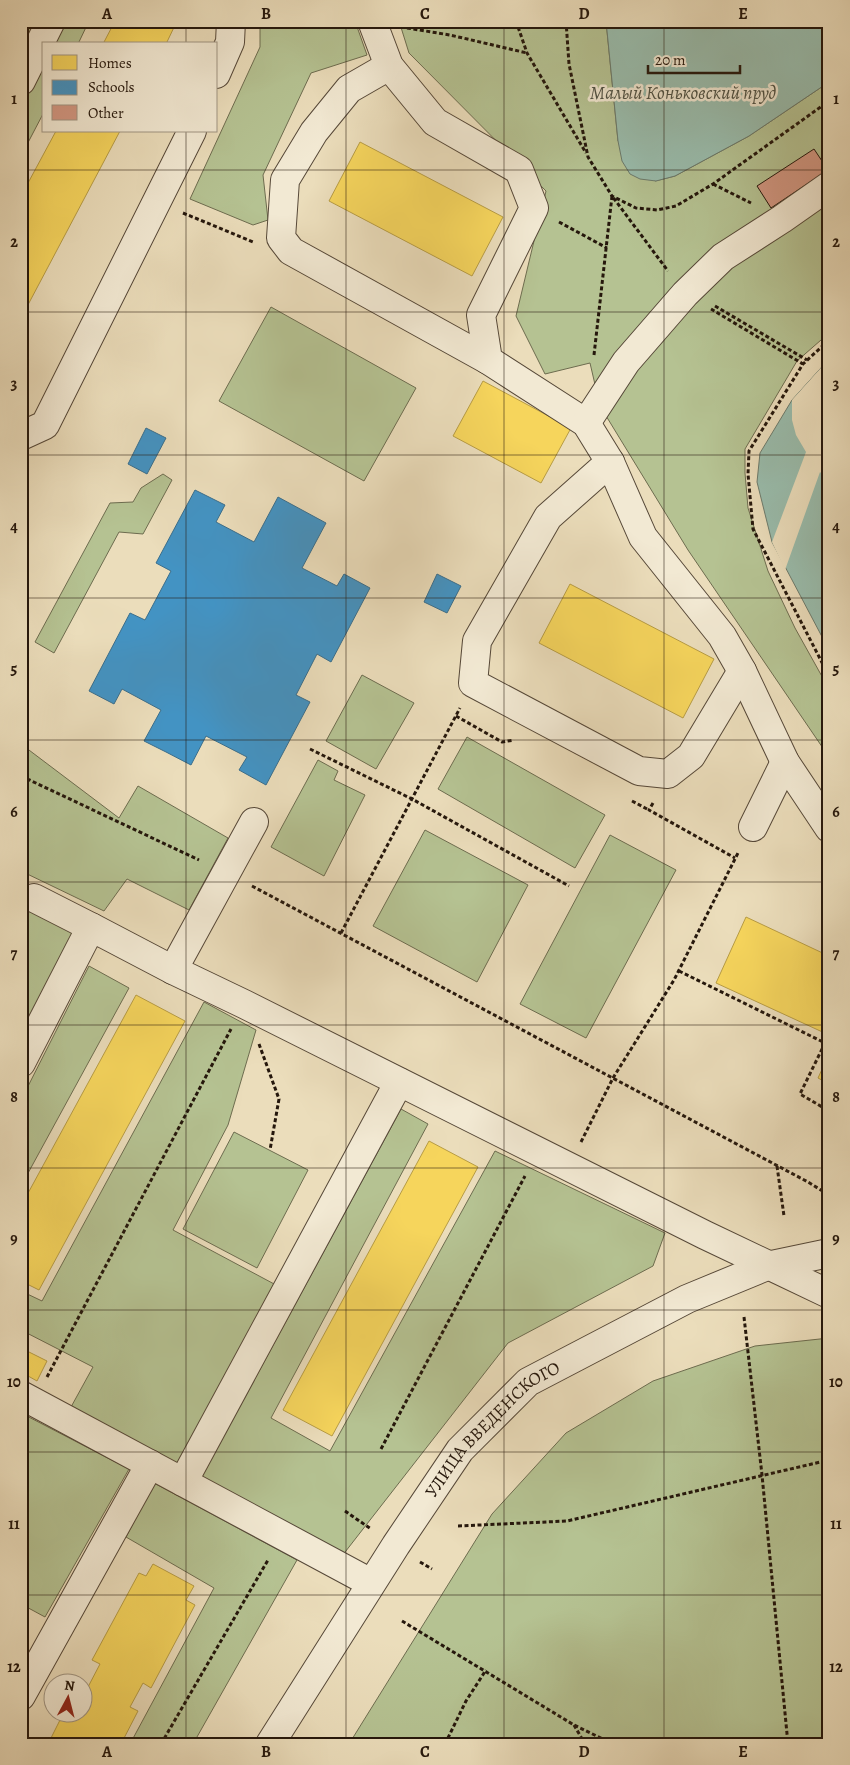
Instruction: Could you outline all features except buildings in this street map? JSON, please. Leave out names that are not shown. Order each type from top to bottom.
[{"type":"street","points":[[21,81],[51,21]]},
{"type":"street","points":[[218,69],[230,42],[231,21]]},
{"type":"street","points":[[372,22],[389,66],[435,122],[519,170],[534,208],[481,315],[488,360]]},
{"type":"street","points":[[389,66],[350,89],[314,132],[285,180],[281,238],[291,251],[488,360],[586,423],[610,462],[644,537],[722,636],[742,671],[785,762],[829,828]]},
{"type":"street","points":[[21,436],[45,425],[192,132]]},
{"type":"street","points":[[586,423],[626,362],[686,292],[723,257],[829,186]]},
{"type":"street","points":[[610,462],[548,517],[477,641],[473,683],[639,771],[668,774],[691,756],[742,671]]},
{"type":"street","points":[[753,827],[785,762]]},
{"type":"street","points":[[173,970],[254,822]]},
{"type":"street","points":[[34,898],[173,970],[568,1167],[767,1266],[829,1294]]},
{"type":"street","points":[[21,1063],[91,927]]},
{"type":"street","points":[[183,1482],[400,1082]]},
{"type":"street","name":"УЛИЦА ВВЕДЕНСКОГО","points":[[270,1744],[371,1583],[460,1450],[528,1382],[687,1299],[767,1266],[829,1253]]},
{"type":"street","points":[[27,1399],[371,1583]]},
{"type":"street","points":[[21,1696],[150,1464]]},
{"type":"path","points":[[516,21],[527,53],[612,196],[686,292],[803,364]]},
{"type":"path","points":[[566,21],[569,64],[588,157]]},
{"type":"path","points":[[372,22],[450,35],[527,53]]},
{"type":"path","points":[[612,196],[636,208],[657,210],[676,206],[714,184],[829,101]]},
{"type":"path","points":[[714,184],[782,219]]},
{"type":"path","points":[[594,355],[612,196]]},
{"type":"path","points":[[158,201],[251,242],[281,238]]},
{"type":"path","points":[[534,208],[607,248]]},
{"type":"path","points":[[686,292],[807,360]]},
{"type":"path","points":[[829,340],[803,364],[749,451],[749,483],[754,529],[829,676]]},
{"type":"path","points":[[341,934],[473,683]]},
{"type":"path","points":[[310,749],[412,799],[569,886]]},
{"type":"path","points":[[668,774],[649,810],[735,858]]},
{"type":"path","points":[[21,776],[226,872],[829,1195]]},
{"type":"path","points":[[568,1167],[613,1078],[679,971],[735,858],[753,827]]},
{"type":"path","points":[[679,971],[825,1043],[800,1094],[829,1111]]},
{"type":"path","points":[[244,1004],[278,1099],[270,1150]]},
{"type":"path","points":[[27,1399],[244,1004]]},
{"type":"path","points":[[381,1449],[538,1151]]},
{"type":"path","points":[[777,1166],[784,1216]]},
{"type":"path","points":[[744,1317],[762,1475],[788,1744]]},
{"type":"path","points":[[458,1526],[567,1521],[829,1460]]},
{"type":"path","points":[[161,1744],[282,1535]]},
{"type":"path","points":[[402,1621],[574,1724],[613,1744]]},
{"type":"path","points":[[446,1744],[466,1702],[486,1670]]},
{"type":"path","points":[[574,1724],[585,1744]]},
{"type":"green space","points":[[21,21],[89,21],[79,42],[42,42],[42,116],[21,156]]},
{"type":"green space","points":[[260,21],[355,21],[367,55],[311,73],[263,175],[268,220],[253,225],[190,199],[260,47]]},
{"type":"green space","points":[[399,21],[606,21],[618,141],[655,181],[675,176],[749,136],[829,82],[829,333],[797,361],[745,449],[745,473],[748,508],[768,571],[795,628],[829,689],[829,757],[688,550],[600,406],[590,363],[545,374],[516,316],[546,191],[409,53]]},
{"type":"green space","points":[[271,307],[416,388],[364,481],[219,401]]},
{"type":"green space","points":[[163,474],[172,480],[143,534],[119,532],[54,653],[35,642],[110,503],[133,502],[141,488]]},
{"type":"green space","points":[[362,675],[414,703],[376,769],[326,741]]},
{"type":"green space","points":[[467,737],[605,815],[575,868],[438,789]]},
{"type":"green space","points":[[21,744],[119,818],[138,786],[228,838],[189,910],[127,879],[104,911],[21,871]]},
{"type":"green space","points":[[318,760],[338,771],[334,780],[365,795],[324,876],[271,847]]},
{"type":"green space","points":[[425,830],[528,885],[477,982],[373,926]]},
{"type":"green space","points":[[610,835],[676,870],[586,1038],[520,1004]]},
{"type":"green space","points":[[21,906],[76,933],[21,1039]]},
{"type":"green space","points":[[89,966],[129,988],[21,1186],[21,1100]]},
{"type":"green space","points":[[204,1002],[256,1030],[228,1125],[173,1230],[276,1285],[179,1464],[71,1407],[93,1367],[21,1330],[21,1291],[42,1301]]},
{"type":"green space","points":[[401,1109],[428,1124],[271,1418],[330,1451],[495,1151],[665,1233],[653,1266],[508,1343],[342,1556],[200,1480]]},
{"type":"green space","points":[[234,1132],[308,1170],[257,1268],[183,1229]]},
{"type":"green space","points":[[829,1338],[829,1744],[349,1744],[492,1514],[566,1433],[653,1381],[755,1346]]},
{"type":"green space","points":[[21,1413],[129,1469],[45,1617],[21,1604]]},
{"type":"green space","points":[[154,1483],[297,1560],[193,1744],[130,1744],[214,1588],[126,1537]]},
{"type":"water","name":"Малый Коньковский пруд","points":[[606,21],[829,21],[829,82],[749,136],[675,176],[656,181],[640,179],[630,174],[622,161],[618,141]]},
{"type":"water","points":[[829,359],[829,650],[772,542],[757,482],[760,453],[792,400]]},
{"type":"pier","points":[[829,359],[829,481],[820,472],[785,570],[772,542],[806,452],[796,435],[792,420],[792,400]]}]
